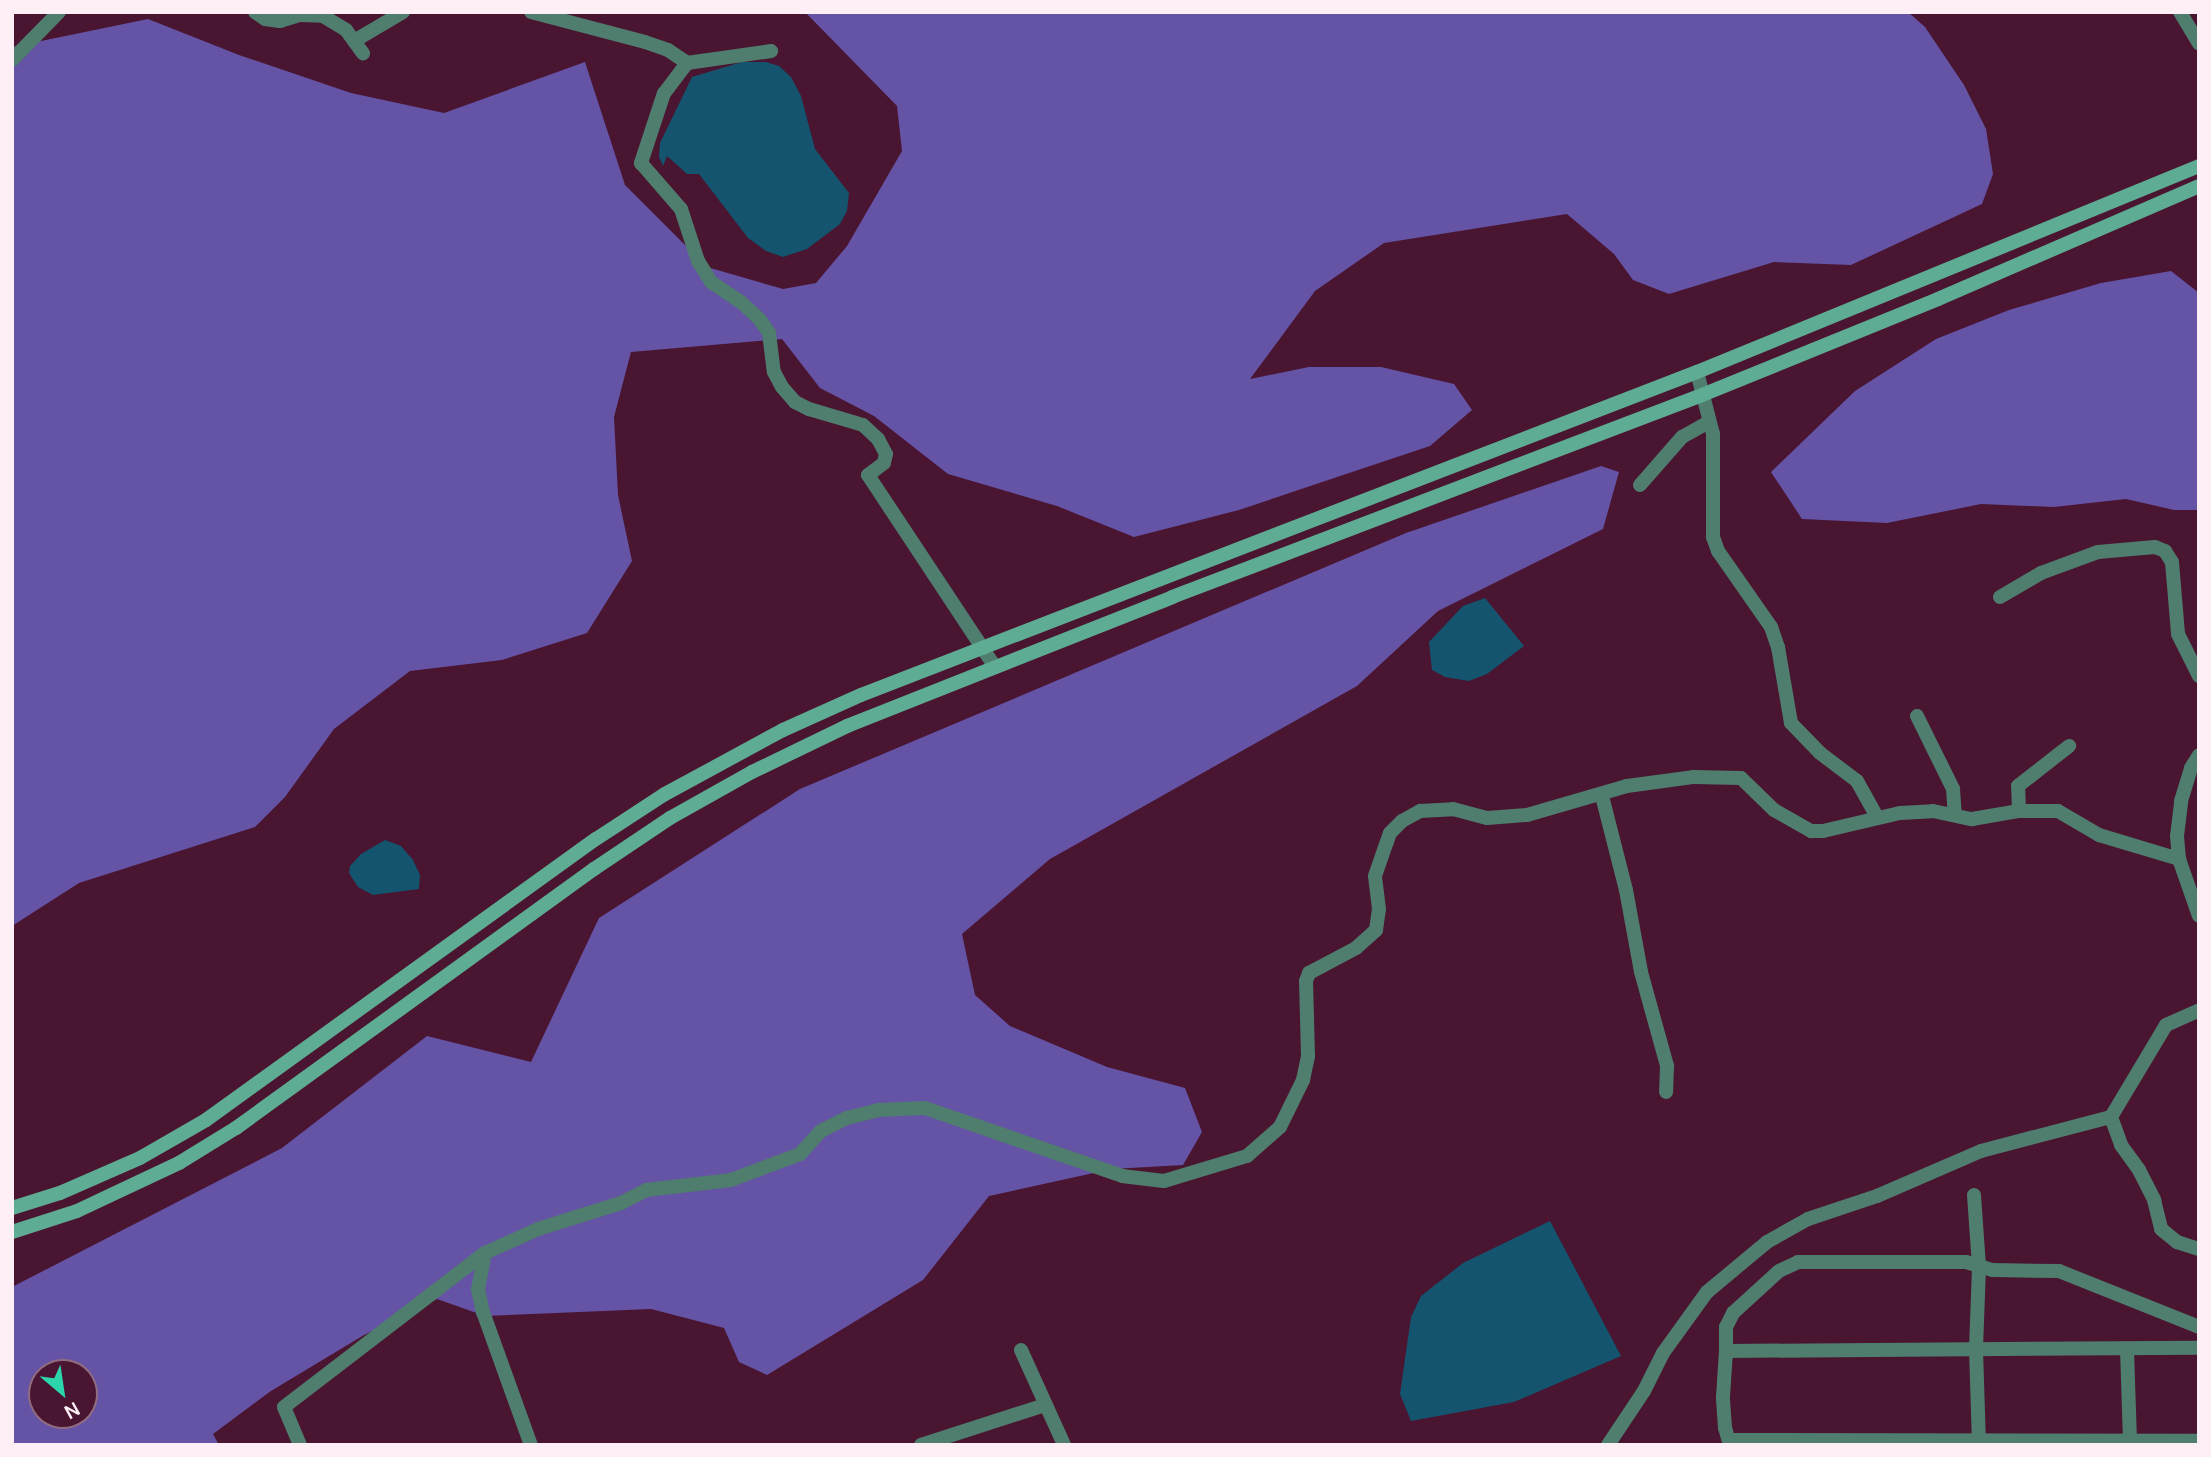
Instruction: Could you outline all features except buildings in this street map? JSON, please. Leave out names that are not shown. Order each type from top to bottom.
[{"type":"street","points":[[12,60],[59,12]]},
{"type":"street","points":[[255,12],[265,19],[280,21],[300,15],[323,16],[346,30],[363,53]]},
{"type":"street","points":[[354,41],[403,12]]},
{"type":"street","points":[[531,12],[645,42],[668,50],[687,63],[771,51]]},
{"type":"street","points":[[2180,12],[2199,44]]},
{"type":"street","points":[[687,63],[664,93],[641,163],[681,209],[698,261],[710,282],[741,302],[769,333],[774,372],[782,387],[795,402],[863,425],[878,439],[886,454],[884,463],[868,475],[995,667]]},
{"type":"street","points":[[12,1208],[60,1193],[140,1158],[206,1120],[596,839],[665,794],[783,730],[862,695],[1697,372],[2199,166]]},
{"type":"street","points":[[12,1232],[77,1211],[131,1188],[236,1128],[594,869],[670,818],[751,772],[847,726],[1702,395],[1938,299],[2199,186]]},
{"type":"street","points":[[1697,372],[1709,422],[1715,486],[1713,537],[1718,551],[1771,627],[1778,646],[1791,723],[1820,753],[1857,781],[1877,817]]},
{"type":"street","points":[[1640,485],[1682,437],[1709,422]]},
{"type":"street","points":[[2000,597],[2041,573],[2098,552],[2155,547],[2165,551],[2172,562],[2178,634],[2194,653],[2199,676]]},
{"type":"street","points":[[1917,716],[1954,789],[1955,815]]},
{"type":"street","points":[[2019,811],[2018,786],[2069,746]]},
{"type":"street","points":[[2199,755],[2191,768],[2181,801],[2176,836],[2179,859],[2199,916]]},
{"type":"street","points":[[300,1445],[284,1407],[485,1253],[538,1229],[621,1203],[646,1190],[731,1180],[800,1154],[821,1131],[847,1118],[878,1110],[925,1108],[1122,1176],[1164,1181],[1247,1156],[1280,1127],[1303,1080],[1308,1056],[1306,981],[1309,973],[1356,948],[1376,930],[1379,909],[1375,876],[1390,832],[1402,821],[1420,811],[1433,808],[1488,818],[1527,816],[1650,781],[1741,778],[1774,810],[1811,831],[1823,831],[1877,817],[1933,811],[1972,819],[2019,811],[2058,811],[2099,835],[2179,859]]},
{"type":"street","points":[[1602,796],[1626,890],[1641,972],[1667,1066],[1665,1092]]},
{"type":"street","points":[[1608,1445],[1687,1317],[1720,1279],[1768,1242],[1808,1219],[1878,1196],[1981,1151],[2111,1117],[2166,1025],[2199,1010]]},
{"type":"street","points":[[2111,1117],[2121,1145],[2139,1170],[2154,1200],[2161,1230],[2177,1242],[2199,1249]]},
{"type":"street","points":[[1974,1195],[1979,1267],[1976,1349],[1979,1442]]},
{"type":"street","points":[[485,1253],[478,1289],[483,1312],[531,1445]]},
{"type":"street","points":[[2198,1442],[2130,1439],[1730,1443],[1725,1428],[1723,1397],[1726,1327],[1733,1313],[1779,1271],[1798,1262],[1966,1262],[1979,1267],[2059,1270],[2199,1327]]},
{"type":"street","points":[[1726,1351],[2199,1348]]},
{"type":"street","points":[[1021,1350],[1064,1445]]},
{"type":"street","points":[[2127,1350],[2130,1439]]},
{"type":"street","points":[[921,1445],[1045,1405]]},
{"type":"shaded area","points":[[805,12],[1908,12],[1925,27],[1964,85],[1986,129],[1993,174],[1982,204],[1851,265],[1774,262],[1669,294],[1633,280],[1614,254],[1567,214],[1384,243],[1315,291],[1250,379],[1309,367],[1381,367],[1454,384],[1472,410],[1430,446],[1239,510],[1134,537],[1057,506],[948,474],[874,416],[820,388],[782,339],[631,352],[614,417],[618,495],[632,561],[587,633],[502,660],[410,671],[334,729],[285,797],[255,827],[79,883],[12,926],[12,47],[148,19],[239,55],[351,93],[444,113],[585,62],[625,185],[707,267],[783,289],[816,283],[847,246],[902,151],[897,106]]},
{"type":"shaded area","points":[[2171,271],[2199,293],[2199,510],[2174,510],[2126,499],[2054,507],[1981,504],[1887,523],[1802,519],[1771,472],[1855,391],[1936,339],[2009,310],[2101,283]]},
{"type":"shaded area","points":[[1601,466],[1619,472],[1603,529],[1438,611],[1357,686],[1050,859],[962,934],[975,995],[1010,1026],[1107,1067],[1185,1088],[1202,1132],[1183,1165],[1112,1169],[989,1196],[923,1280],[767,1375],[739,1362],[724,1328],[651,1309],[485,1316],[437,1299],[364,1335],[271,1391],[213,1434],[219,1445],[12,1445],[12,1287],[282,1148],[427,1036],[531,1062],[599,918],[800,789],[1406,533]]},
{"type":"water","points":[[742,62],[766,62],[779,66],[791,77],[801,96],[815,149],[849,193],[847,211],[840,224],[807,249],[783,257],[766,251],[748,238],[699,174],[687,174],[667,156],[663,166],[659,157],[660,143],[692,77]]},
{"type":"water","points":[[1485,598],[1524,646],[1487,674],[1469,681],[1445,677],[1432,670],[1429,642],[1463,606]]},
{"type":"water","points":[[385,840],[401,846],[413,860],[420,875],[419,889],[373,895],[358,887],[349,873],[350,866],[361,854]]},
{"type":"water","points":[[1550,1221],[1621,1356],[1514,1402],[1411,1421],[1400,1394],[1411,1317],[1421,1296],[1463,1263]]}]
